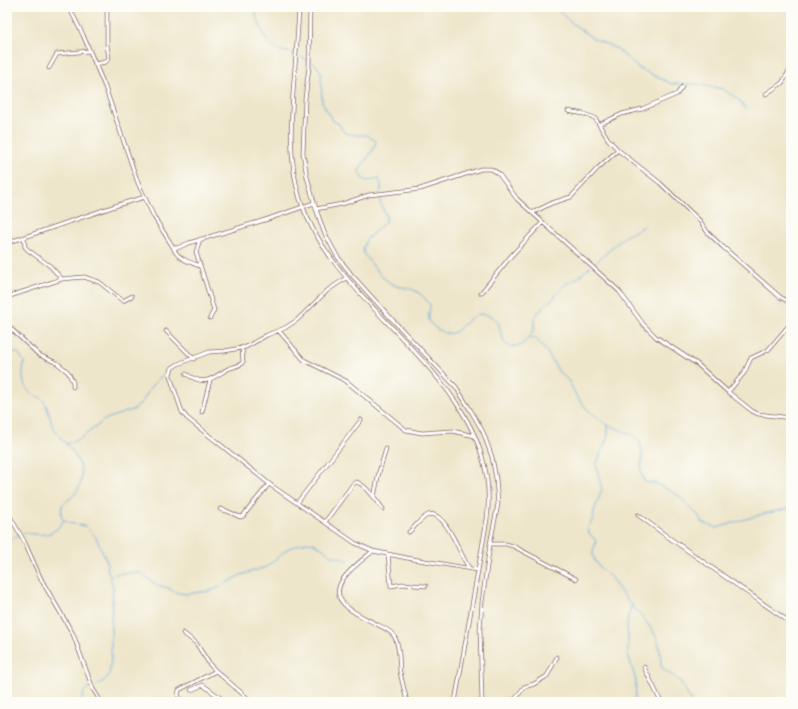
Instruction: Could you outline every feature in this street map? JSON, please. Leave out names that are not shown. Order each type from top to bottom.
[{"type":"street","points":[[69,7],[105,87],[130,162],[154,217],[175,252],[186,261],[200,266]]},
{"type":"street","points":[[95,64],[106,62],[109,58],[107,40],[107,7]]},
{"type":"street","points":[[299,7],[290,136],[293,170],[303,206],[324,249],[346,278],[437,377],[458,404],[475,436],[482,454],[489,498],[487,518],[455,702]]},
{"type":"street","points":[[310,7],[309,67],[304,99],[302,138],[303,153],[314,203],[328,240],[337,256],[361,285],[453,384],[472,411],[483,432],[492,457],[498,497],[497,511],[490,544],[480,630],[482,702]]},
{"type":"street","points":[[49,68],[58,54],[89,51]]},
{"type":"street","points":[[766,94],[782,83],[791,68]]},
{"type":"street","points":[[600,124],[677,94],[682,87]]},
{"type":"street","points":[[568,112],[593,117],[600,124],[608,139],[618,150],[660,183],[700,221],[708,233],[723,247],[780,297],[791,303]]},
{"type":"street","points":[[532,213],[552,203],[571,197],[598,168],[618,150]]},
{"type":"street","points":[[316,209],[342,204],[369,195],[420,189],[486,168],[493,169],[498,173],[514,196],[542,223],[619,291],[640,320],[652,333],[697,364],[728,392],[755,413],[791,418]]},
{"type":"street","points":[[7,243],[145,197]]},
{"type":"street","points":[[173,247],[177,248],[200,239],[268,219],[314,203]]},
{"type":"street","points":[[482,293],[510,256],[542,223]]},
{"type":"street","points":[[24,237],[25,247],[37,258],[45,262],[62,279]]},
{"type":"street","points":[[200,239],[196,252],[214,310],[210,318]]},
{"type":"street","points":[[7,297],[62,279],[84,277],[99,282],[123,301],[132,296]]},
{"type":"street","points":[[346,278],[323,294],[297,320],[279,331],[267,335],[249,345],[209,352],[175,366],[170,374],[182,412],[187,418],[269,484],[355,543],[373,551],[478,570]]},
{"type":"street","points":[[728,392],[744,373],[751,358],[768,350],[791,323]]},
{"type":"street","points":[[7,325],[39,355],[57,363],[68,372],[73,382],[73,387]]},
{"type":"street","points":[[166,331],[194,359]]},
{"type":"street","points":[[279,331],[304,360],[346,380],[406,430],[422,432],[452,431],[475,436]]},
{"type":"street","points":[[186,374],[195,380],[210,380],[227,369],[241,364],[242,347]]},
{"type":"street","points":[[202,412],[210,380]]},
{"type":"street","points":[[297,503],[361,420]]},
{"type":"street","points":[[374,498],[379,472],[386,449]]},
{"type":"street","points":[[325,522],[354,483],[359,482],[383,509]]},
{"type":"street","points":[[220,509],[240,517],[243,516],[269,484]]},
{"type":"street","points":[[7,511],[24,541],[49,594],[73,634],[93,689],[102,702]]},
{"type":"street","points":[[409,532],[426,516],[432,514],[443,523],[453,535],[469,568]]},
{"type":"street","points":[[638,515],[674,542],[791,623]]},
{"type":"street","points":[[490,544],[506,544],[513,546],[576,579]]},
{"type":"street","points":[[373,551],[342,580],[339,586],[339,597],[348,608],[388,630],[394,636],[407,702]]},
{"type":"street","points":[[388,554],[391,586],[402,584],[426,586]]},
{"type":"street","points":[[183,633],[196,643],[210,665],[252,702]]},
{"type":"street","points":[[513,702],[524,687],[534,684],[547,676],[557,656]]},
{"type":"street","points":[[644,667],[661,702]]},
{"type":"street","points":[[181,702],[178,694],[179,690],[216,671]]},
{"type":"street","points":[[191,690],[203,685],[226,702]]},
{"type":"waterway","points":[[256,7],[257,19],[268,42],[275,48],[293,53]]},
{"type":"waterway","points":[[555,7],[568,20],[592,38],[617,49],[638,68],[672,84],[697,84],[723,89],[740,101],[746,109]]},
{"type":"waterway","points":[[301,57],[308,61]]},
{"type":"waterway","points":[[312,62],[321,72],[322,102],[332,120],[339,124],[345,133],[367,135],[376,141],[373,149],[359,172],[362,178],[367,181],[378,178],[381,184],[381,192]]},
{"type":"waterway","points":[[381,195],[380,202],[386,216],[385,222],[366,240],[363,250],[364,254],[376,270],[392,284],[414,290],[425,299],[430,305],[429,320],[434,327],[446,333],[452,333],[458,330],[474,316],[481,314],[490,316],[498,322],[504,341],[508,346],[520,345],[529,337],[536,338],[547,352],[559,372],[568,380],[577,397],[587,409],[606,424],[633,435],[640,443],[642,450],[641,471],[644,481],[655,483],[679,496],[697,514],[703,523],[717,528],[759,515],[791,508]]},
{"type":"waterway","points":[[594,264],[624,237],[644,226]]},
{"type":"waterway","points":[[530,335],[534,330],[534,322],[537,314],[544,306],[566,284],[576,279],[590,267]]},
{"type":"waterway","points":[[7,351],[18,353],[24,361],[23,379],[26,387],[33,394],[41,398],[45,403],[54,429],[73,452],[79,464],[82,477],[80,484],[74,495],[62,505],[61,516],[68,523],[85,526],[96,537],[107,562],[113,587],[111,660],[109,675],[105,680],[97,685]]},
{"type":"waterway","points":[[66,444],[80,439],[106,419],[135,409],[142,402],[153,384],[167,371]]},
{"type":"waterway","points":[[608,426],[608,436],[596,465],[602,489],[594,511],[593,519],[588,528],[589,533],[596,541],[593,556],[599,567],[611,579],[650,626],[657,637],[662,668],[681,682],[691,702]]},
{"type":"waterway","points":[[23,533],[41,535],[51,533],[56,530],[64,520]]},
{"type":"waterway","points":[[7,543],[13,538],[19,536]]},
{"type":"waterway","points":[[110,576],[115,574],[138,572],[157,585],[185,594],[210,591],[218,588],[241,575],[266,567],[289,548],[307,542],[314,543],[333,556],[343,558],[347,561]]},
{"type":"waterway","points":[[632,605],[628,616],[627,627],[628,654],[636,681],[635,702]]},
{"type":"waterway","points":[[82,702],[84,691],[89,687]]}]
